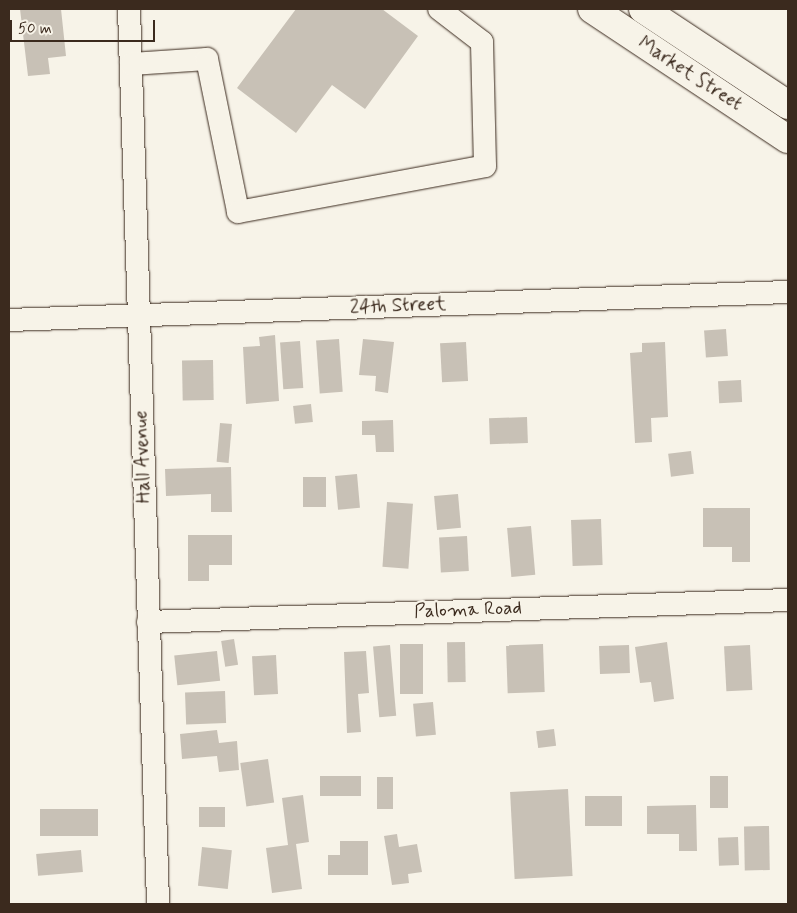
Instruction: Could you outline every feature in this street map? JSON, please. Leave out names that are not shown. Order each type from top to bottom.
[{"type":"main road","name":"Market Street","points":[[592,9],[788,139]]},
{"type":"main road","name":"Market Street","points":[[643,9],[788,105]]},
{"type":"street","name":"Hall Avenue","points":[[129,9],[158,904]]},
{"type":"street","points":[[131,64],[207,59],[238,212],[485,166],[482,42],[439,9]]},
{"type":"street","name":"24th Street","points":[[9,320],[788,292]]},
{"type":"street","name":"Paloma Road","points":[[148,622],[788,600]]},
{"type":"building","points":[[20,9],[61,9],[66,56],[48,58],[50,74],[28,76]]},
{"type":"building","points":[[296,9],[382,9],[418,36],[365,109],[332,85],[296,133],[237,88]]},
{"type":"building","points":[[726,329],[728,356],[706,357],[704,331]]},
{"type":"building","points":[[275,335],[279,401],[246,404],[243,347],[260,346],[259,337]]},
{"type":"building","points":[[339,339],[343,392],[320,393],[316,341]]},
{"type":"building","points":[[363,339],[394,342],[388,393],[375,391],[376,376],[359,375]]},
{"type":"building","points":[[300,341],[303,388],[283,389],[280,342]]},
{"type":"building","points":[[466,342],[468,381],[442,382],[440,343]]},
{"type":"building","points":[[665,342],[668,417],[651,418],[652,442],[635,443],[630,353],[642,352],[642,343]]},
{"type":"building","points":[[213,360],[214,400],[183,401],[182,361]]},
{"type":"building","points":[[741,380],[742,402],[719,403],[718,381]]},
{"type":"building","points":[[311,404],[313,422],[295,424],[293,406]]},
{"type":"building","points":[[527,417],[528,443],[490,444],[489,418]]},
{"type":"building","points":[[393,420],[394,452],[376,452],[375,435],[362,435],[362,421]]},
{"type":"building","points":[[220,423],[232,424],[229,463],[217,462]]},
{"type":"building","points":[[691,451],[694,474],[671,477],[668,454]]},
{"type":"building","points":[[231,467],[232,512],[211,512],[211,494],[166,496],[165,469]]},
{"type":"building","points":[[357,474],[360,508],[338,510],[335,476]]},
{"type":"building","points":[[303,477],[326,477],[326,507],[303,507]]},
{"type":"building","points":[[458,494],[461,528],[437,530],[434,496]]},
{"type":"building","points":[[387,502],[413,504],[408,569],[382,567]]},
{"type":"building","points":[[703,508],[750,508],[750,562],[732,562],[732,547],[703,547]]},
{"type":"building","points":[[601,519],[603,565],[573,566],[571,520]]},
{"type":"building","points":[[531,526],[535,575],[511,577],[507,528]]},
{"type":"building","points":[[188,535],[232,535],[232,565],[209,565],[209,581],[188,581]]},
{"type":"building","points":[[467,536],[469,571],[441,572],[439,537]]},
{"type":"building","points":[[234,639],[238,665],[225,667],[221,641]]},
{"type":"building","points":[[447,642],[465,642],[466,682],[448,682]]},
{"type":"building","points":[[667,642],[674,699],[654,702],[651,682],[640,683],[635,647]]},
{"type":"building","points":[[400,644],[423,644],[423,694],[400,694]]},
{"type":"building","points":[[543,644],[545,692],[508,693],[506,645]]},
{"type":"building","points":[[390,645],[396,716],[379,717],[373,646]]},
{"type":"building","points":[[629,645],[630,673],[600,674],[599,646]]},
{"type":"building","points":[[750,645],[752,690],[726,691],[724,646]]},
{"type":"building","points":[[217,651],[220,681],[177,685],[174,655]]},
{"type":"building","points":[[366,651],[369,693],[358,694],[361,732],[347,733],[344,652]]},
{"type":"building","points":[[276,655],[278,694],[254,695],[252,656]]},
{"type":"building","points":[[225,691],[226,723],[186,724],[185,692]]},
{"type":"building","points":[[433,702],[436,735],[416,737],[413,704]]},
{"type":"building","points":[[554,729],[556,746],[538,748],[536,731]]},
{"type":"building","points":[[217,730],[219,743],[237,741],[239,770],[219,772],[217,756],[182,759],[180,734]]},
{"type":"building","points":[[268,759],[274,803],[246,806],[240,763]]},
{"type":"building","points":[[320,776],[361,776],[361,796],[320,796]]},
{"type":"building","points":[[710,776],[728,776],[728,808],[710,808]]},
{"type":"building","points":[[377,777],[393,777],[393,809],[377,809]]},
{"type":"building","points":[[568,789],[573,876],[515,879],[510,792]]},
{"type":"building","points":[[303,795],[309,842],[296,844],[302,889],[272,893],[266,848],[288,845],[282,798]]},
{"type":"building","points":[[585,796],[622,796],[622,826],[585,826]]},
{"type":"building","points":[[696,805],[697,851],[679,851],[679,834],[647,834],[647,806]]},
{"type":"building","points":[[199,807],[225,807],[225,827],[199,827]]},
{"type":"building","points":[[40,809],[98,809],[98,836],[40,836]]},
{"type":"building","points":[[744,826],[769,826],[770,870],[745,870]]},
{"type":"building","points":[[397,834],[399,847],[417,844],[422,872],[408,874],[409,883],[392,885],[384,836]]},
{"type":"building","points":[[738,837],[739,865],[719,866],[718,838]]},
{"type":"building","points":[[340,841],[368,841],[368,875],[328,875],[328,855],[340,855]]},
{"type":"building","points":[[202,847],[232,850],[228,889],[198,886]]},
{"type":"building","points":[[81,850],[83,872],[38,876],[36,854]]}]
